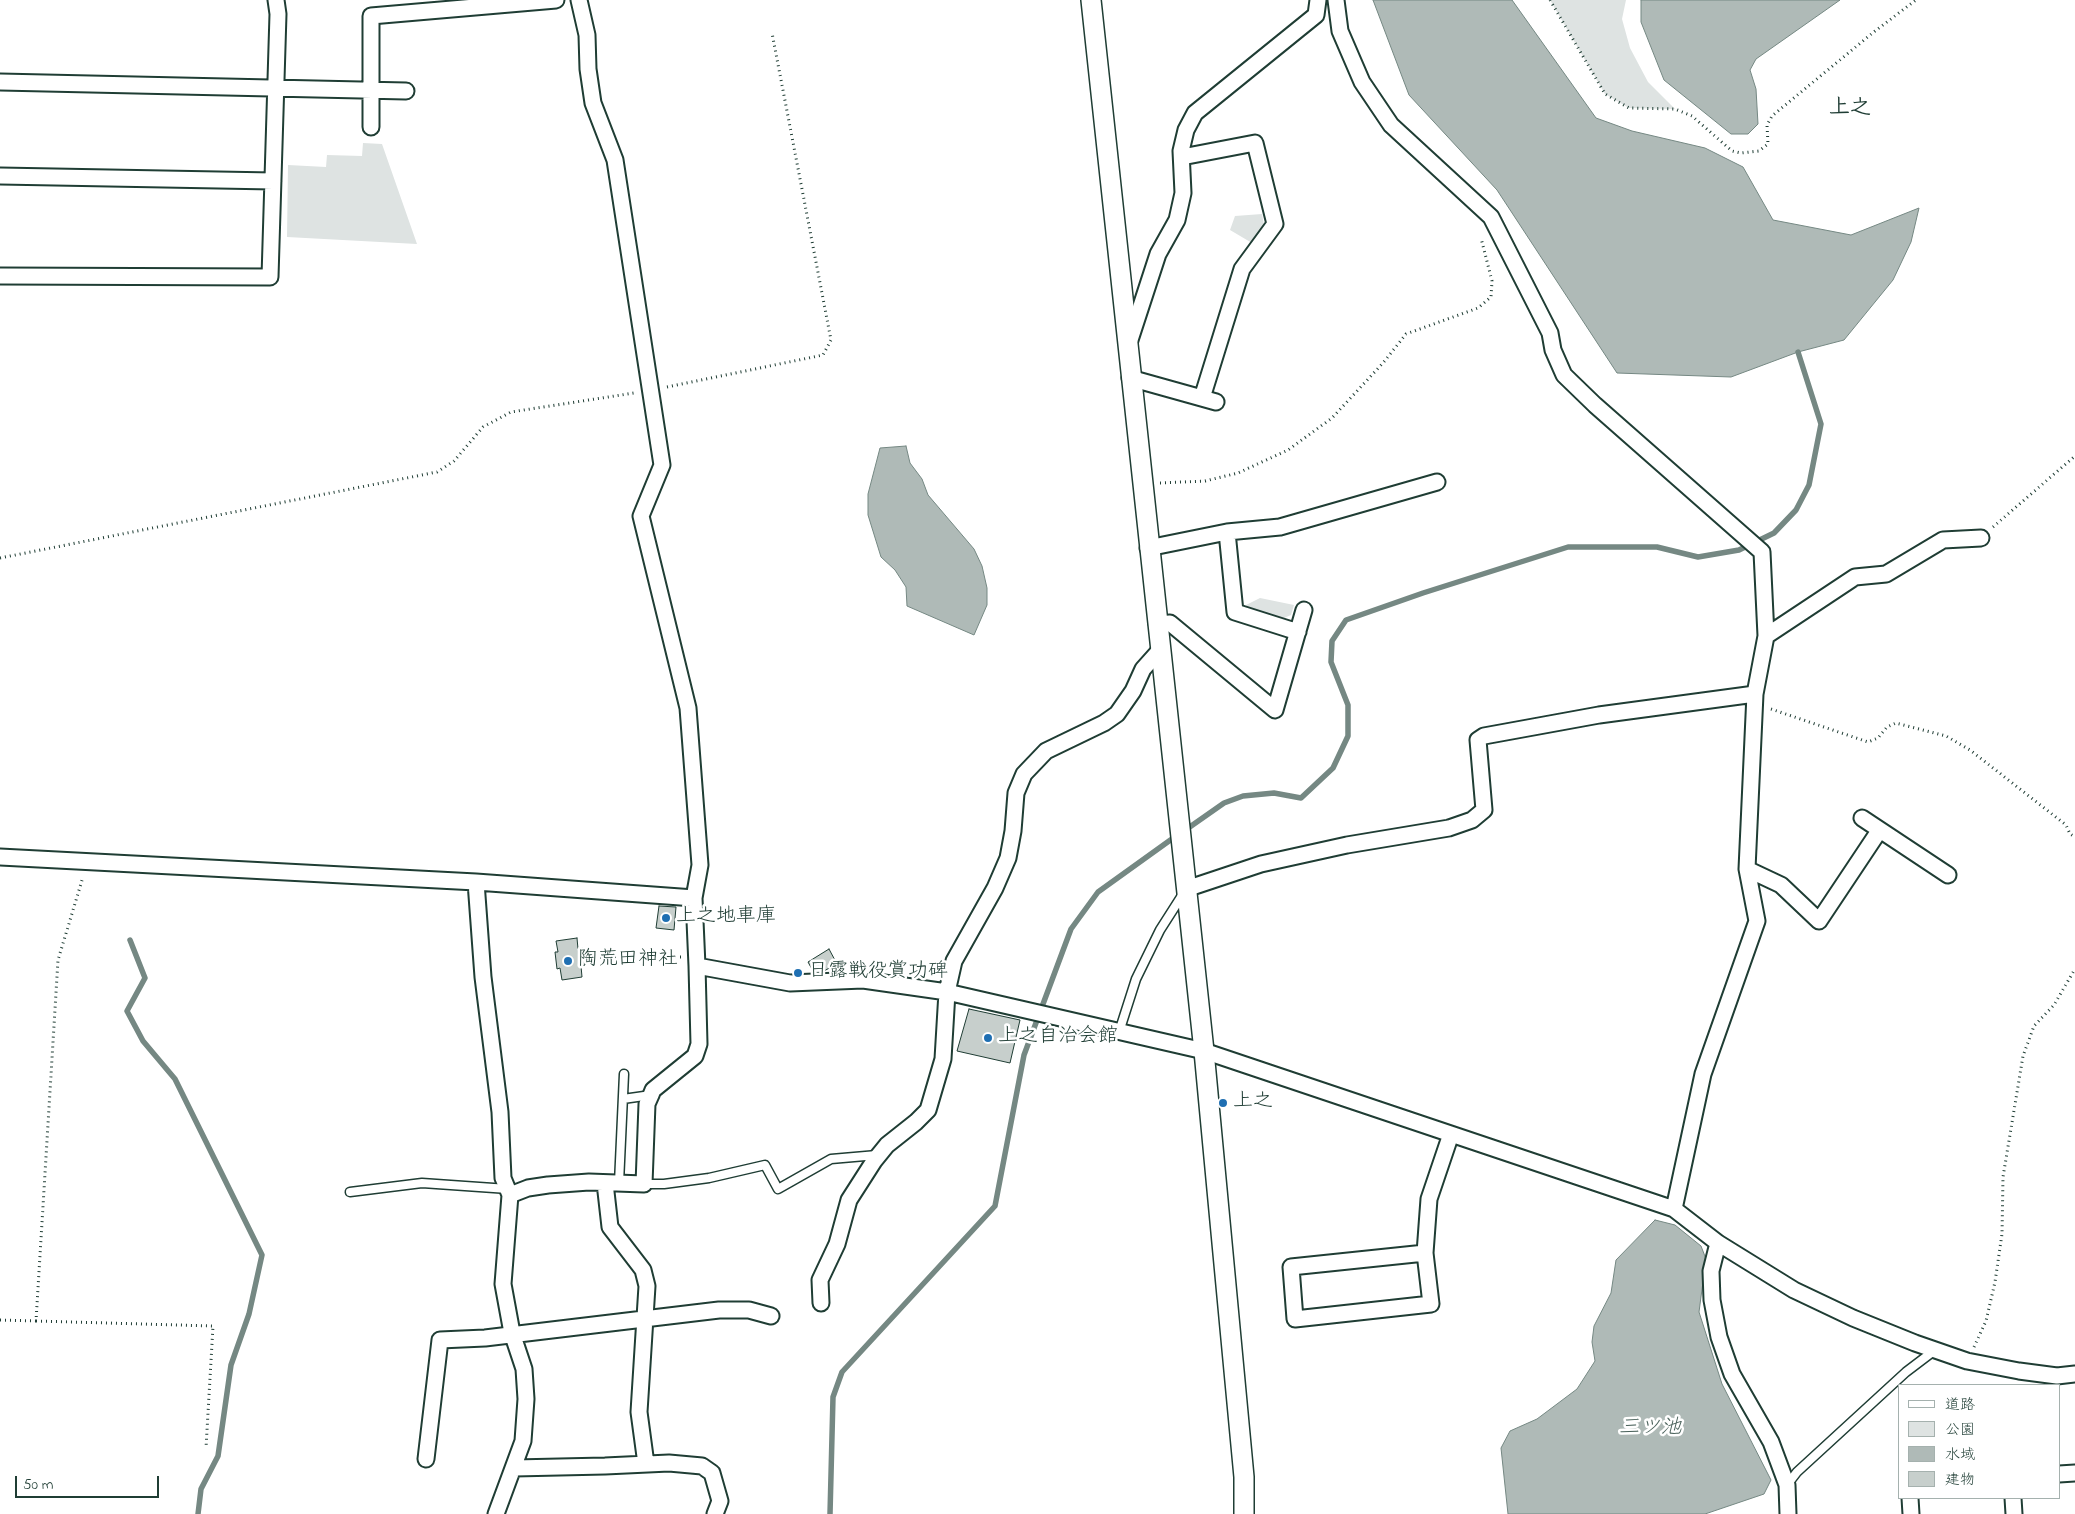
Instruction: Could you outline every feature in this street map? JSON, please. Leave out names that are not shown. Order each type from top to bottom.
[{"type":"street","points":[[0,276],[270,277],[278,14],[276,0]]},
{"type":"street","points":[[371,127],[371,16],[556,0]]},
{"type":"street","points":[[509,1192],[548,1185],[644,1184],[647,1104],[650,1095],[653,1090],[695,1056],[699,1044],[693,962],[694,898],[700,865],[688,708],[641,516],[662,465],[615,160],[593,103],[588,69],[587,35],[579,0]]},
{"type":"street","points":[[1091,0],[1148,548],[1204,1051],[1244,1477],[1244,1514]]},
{"type":"street","points":[[1127,350],[1158,254],[1177,220],[1182,193],[1182,157],[1186,130],[1195,113],[1203,104],[1316,15],[1318,0]]},
{"type":"street","points":[[1336,0],[1340,31],[1362,82],[1391,125],[1491,217],[1550,333],[1553,350],[1564,375],[1595,405],[1762,552],[1766,636],[1754,698],[1747,870],[1757,921],[1703,1074],[1674,1209]]},
{"type":"street","points":[[0,82],[406,91]]},
{"type":"street","points":[[1182,157],[1255,143],[1275,224],[1242,269],[1202,398]]},
{"type":"street","points":[[0,176],[273,181]]},
{"type":"street","points":[[1130,378],[1216,402]]},
{"type":"street","points":[[1148,548],[1227,532],[1280,527],[1436,482]]},
{"type":"street","points":[[1227,532],[1235,612],[1298,632]]},
{"type":"street","points":[[1766,636],[1855,577],[1886,574],[1942,540],[1981,538]]},
{"type":"street","points":[[1157,624],[1170,623],[1275,710],[1304,610]]},
{"type":"street","points":[[821,1303],[820,1280],[837,1244],[849,1200],[878,1155],[928,1110],[943,1059],[948,992],[954,961],[995,888],[1008,858],[1013,831],[1016,793],[1024,774],[1052,747],[1104,723],[1117,714],[1133,691],[1143,669],[1160,650]]},
{"type":"street","points":[[1186,889],[1261,864],[1347,845],[1448,828],[1472,820],[1484,810],[1478,740],[1484,736],[1599,715],[1754,698]]},
{"type":"street","points":[[1862,818],[1948,875]]},
{"type":"street","points":[[1747,870],[1781,885],[1819,921],[1879,831]]},
{"type":"street","points":[[0,858],[476,882],[694,898]]},
{"type":"street","points":[[476,882],[483,978],[500,1112],[503,1178],[509,1192],[503,1284],[512,1333],[524,1369],[526,1399],[523,1441],[496,1514]]},
{"type":"street","points":[[693,962],[790,983],[863,980],[948,992],[1204,1051],[1674,1209],[1718,1243],[1803,1294],[1852,1318],[1935,1350],[1968,1361],[2057,1376],[2075,1374]]},
{"type":"street","points":[[1425,1253],[1291,1267],[1295,1319],[1431,1304],[1425,1253],[1429,1199],[1450,1134]]},
{"type":"street","points":[[612,1183],[610,1227],[643,1270],[647,1286],[638,1412],[646,1464]]},
{"type":"street","points":[[1718,1243],[1711,1271],[1712,1300],[1720,1337],[1732,1374],[1771,1442],[1787,1485],[1788,1514]]},
{"type":"street","points":[[426,1459],[440,1340],[485,1338],[512,1333],[719,1310],[749,1310],[771,1316]]},
{"type":"street","points":[[514,1468],[670,1462],[702,1466],[712,1473],[720,1501],[715,1514]]},
{"type":"street","points":[[2060,1474],[2075,1473]]},
{"type":"street","points":[[1910,1499],[1911,1514]]},
{"type":"street","points":[[2013,1499],[2014,1514]]},
{"type":"lane","points":[[1119,1032],[1136,979],[1160,930],[1186,889]]},
{"type":"lane","points":[[612,1183],[623,1099],[624,1074]]},
{"type":"lane","points":[[623,1099],[650,1095]]},
{"type":"lane","points":[[644,1184],[664,1184],[709,1178],[765,1165],[778,1189],[831,1160],[878,1155]]},
{"type":"lane","points":[[350,1192],[422,1183],[509,1192]]},
{"type":"lane","points":[[1787,1485],[1797,1472],[1869,1405],[1906,1372],[1935,1350]]},
{"type":"path","points":[[1550,0],[1605,94],[1629,108],[1675,109],[1692,116],[1732,151],[1741,152],[1759,151],[1768,144],[1768,126],[1772,116],[1916,0]]},
{"type":"path","points":[[0,558],[437,472],[454,461],[483,427],[511,412],[650,390],[823,356],[831,340],[772,33]]},
{"type":"path","points":[[1142,484],[1205,481],[1238,473],[1288,450],[1332,418],[1384,362],[1406,334],[1478,308],[1491,297],[1492,281],[1478,224],[1491,217]]},
{"type":"path","points":[[1981,538],[2075,456]]},
{"type":"path","points":[[1754,698],[1796,719],[1868,742],[1878,738],[1887,727],[1896,723],[1946,736],[1970,750],[2066,825],[2070,834],[2075,837]]},
{"type":"path","points":[[36,1321],[58,960],[88,862]]},
{"type":"path","points":[[590,957],[693,962]]},
{"type":"path","points":[[1968,1361],[1986,1320],[1995,1282],[2002,1234],[2003,1177],[2023,1056],[2034,1026],[2054,1005],[2075,969]]},
{"type":"path","points":[[0,1320],[213,1326],[206,1448]]},
{"type":"green space","points":[[1550,0],[1626,0],[1622,19],[1630,48],[1648,82],[1675,109],[1629,108],[1605,94]]},
{"type":"green space","points":[[363,143],[382,144],[417,244],[287,237],[288,165],[326,167],[327,155],[362,156]]},
{"type":"green space","points":[[1262,214],[1264,225],[1252,243],[1230,230],[1235,216]]},
{"type":"green space","points":[[1260,598],[1294,605],[1291,615],[1284,618],[1248,608],[1246,605]]},
{"type":"water","points":[[1373,0],[1512,0],[1596,118],[1632,131],[1705,148],[1743,167],[1773,220],[1851,235],[1919,208],[1911,242],[1893,280],[1844,340],[1798,352],[1731,377],[1617,373],[1497,190],[1409,95]]},
{"type":"water","points":[[1641,0],[1840,0],[1756,59],[1750,70],[1756,89],[1758,124],[1748,134],[1731,134],[1664,80],[1641,22]]},
{"type":"water","points":[[906,446],[910,463],[922,479],[928,495],[974,549],[982,566],[987,588],[987,605],[974,635],[907,606],[906,587],[895,570],[881,557],[868,515],[868,494],[880,448]]},
{"type":"water","name":"三ツ池","points":[[1655,1220],[1675,1225],[1701,1246],[1706,1259],[1699,1312],[1722,1384],[1771,1480],[1764,1494],[1705,1514],[1508,1514],[1501,1448],[1510,1431],[1537,1419],[1577,1389],[1595,1361],[1592,1342],[1594,1326],[1611,1293],[1616,1260]]},
{"type":"building","name":"上之地車庫","points":[[659,906],[676,907],[674,930],[656,928]]},
{"type":"building","points":[[577,938],[578,949],[583,948],[585,965],[581,966],[582,977],[562,980],[560,968],[557,969],[555,952],[558,952],[556,941]]},
{"type":"building","points":[[829,949],[837,964],[822,972],[814,973],[808,962]]},
{"type":"building","name":"上之自治会館","points":[[969,1009],[1020,1020],[1010,1063],[957,1051]]},
{"type":"waterway","points":[[1184,831],[1224,803],[1243,796],[1274,793],[1301,798],[1333,768],[1348,736],[1348,705],[1331,662],[1332,641],[1346,620],[1423,593],[1568,547],[1657,547],[1698,557],[1739,550],[1774,533],[1796,510],[1809,485],[1821,424],[1798,352]]},
{"type":"waterway","points":[[830,1514],[833,1397],[842,1372],[995,1206],[1024,1055],[1071,929],[1098,892],[1176,836]]},
{"type":"waterway","points":[[130,940],[145,978],[127,1011],[143,1041],[175,1079],[262,1255],[249,1314],[231,1365],[218,1456],[201,1489],[198,1514]]},
{"type":"place","name":"上之地車庫","points":[[666,918]]},
{"type":"place","name":"陶荒田神社","points":[[568,961]]},
{"type":"place","name":"日露戦役賞功碑","points":[[798,973]]},
{"type":"place","name":"上之自治会館","points":[[988,1038]]},
{"type":"place","name":"上之","points":[[1223,1103]]},
{"type":"district","name":"上之","points":[[1850,110]]}]
